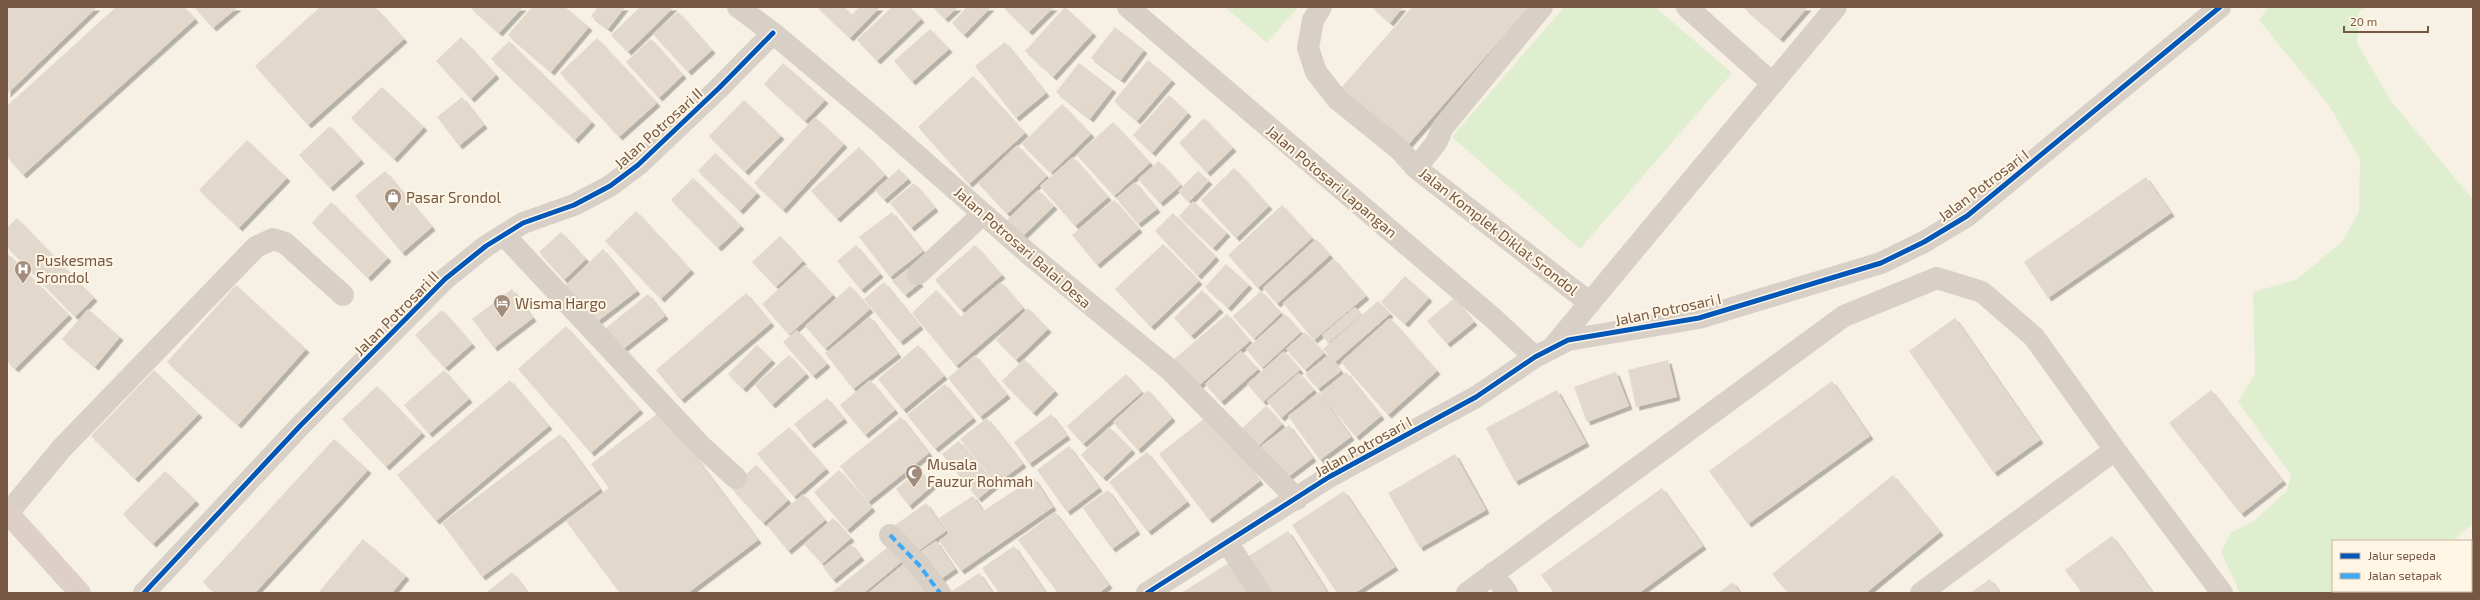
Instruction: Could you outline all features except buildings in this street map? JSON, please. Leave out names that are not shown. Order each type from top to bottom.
[{"type":"highway","points":[[8,513],[80,593]]},
{"type":"street","name":"Jalan Potrosari Balai Desa","points":[[738,7],[773,33],[984,214],[1170,370],[1297,499]]},
{"type":"street","name":"Jalan Potosari Lapangan","points":[[1128,7],[1488,314],[1543,352]]},
{"type":"street","points":[[1321,7],[1313,20],[1308,48],[1316,72],[1337,99],[1400,150],[1416,168]]},
{"type":"street","name":"Jalan Komplek Diklat Srondol","points":[[1542,7],[1443,127],[1436,143],[1416,168],[1590,303]]},
{"type":"street","points":[[1687,7],[1772,83]]},
{"type":"street","name":"Jalan Komplek Diklat Srondol","points":[[1543,352],[1590,303],[1836,7]]},
{"type":"street","name":"Jalan Potrosari I","points":[[1147,593],[1297,499],[1329,477],[1476,397],[1543,352],[1568,340],[1698,318],[1882,263],[1924,242],[1967,216],[2220,7]]},
{"type":"street","name":"Jalan Potrosari II","points":[[144,593],[300,426],[445,279],[486,246],[523,223],[574,205],[592,196],[610,186],[638,165],[720,88],[773,33]]},
{"type":"street","points":[[918,274],[984,214]]},
{"type":"street","points":[[504,235],[702,447],[736,478]]},
{"type":"street","points":[[8,513],[62,448],[256,247],[273,239],[285,243],[343,295]]},
{"type":"street","points":[[1467,593],[1844,316],[1937,278],[1982,292],[2034,337],[2115,450],[2222,593]]},
{"type":"street","points":[[1921,593],[2115,450]]},
{"type":"street","points":[[890,535],[919,564],[940,593]]},
{"type":"street","points":[[1227,542],[1260,593]]},
{"type":"street","points":[[1493,573],[1508,593]]},
{"type":"green space","points":[[1225,7],[1298,7],[1267,43]]},
{"type":"green space","points":[[1564,7],[1655,7],[1732,73],[1580,249],[1452,137]]},
{"type":"green space","points":[[2269,7],[2366,7],[2359,12],[2357,43],[2391,101],[2473,200],[2473,523],[2454,540],[2332,540],[2332,592],[2402,592],[2401,593],[2240,593],[2221,552],[2231,533],[2255,520],[2287,491],[2291,475],[2238,402],[2255,374],[2253,292],[2296,280],[2342,242],[2359,212],[2360,159],[2330,107],[2259,20]]},
{"type":"marked path","points":[[890,535],[919,565],[940,593]]},
{"type":"cycle path","points":[[1147,593],[1329,477],[1476,397],[1535,357],[1568,340],[1699,318],[1881,263],[1924,242],[1967,216],[2220,7]]},
{"type":"cycle path","points":[[144,593],[300,426],[445,279],[486,246],[523,223],[574,205],[610,186],[638,165],[719,88],[773,33]]},
{"type":"place","name":"Pasar Srondol","points":[[393,212]]},
{"type":"place","name":"Puskesmas Srondol","points":[[23,284]]},
{"type":"place","name":"Wisma Hargo","points":[[502,318]]},
{"type":"place","name":"Musala Fauzur Rohmah","points":[[914,488]]}]
